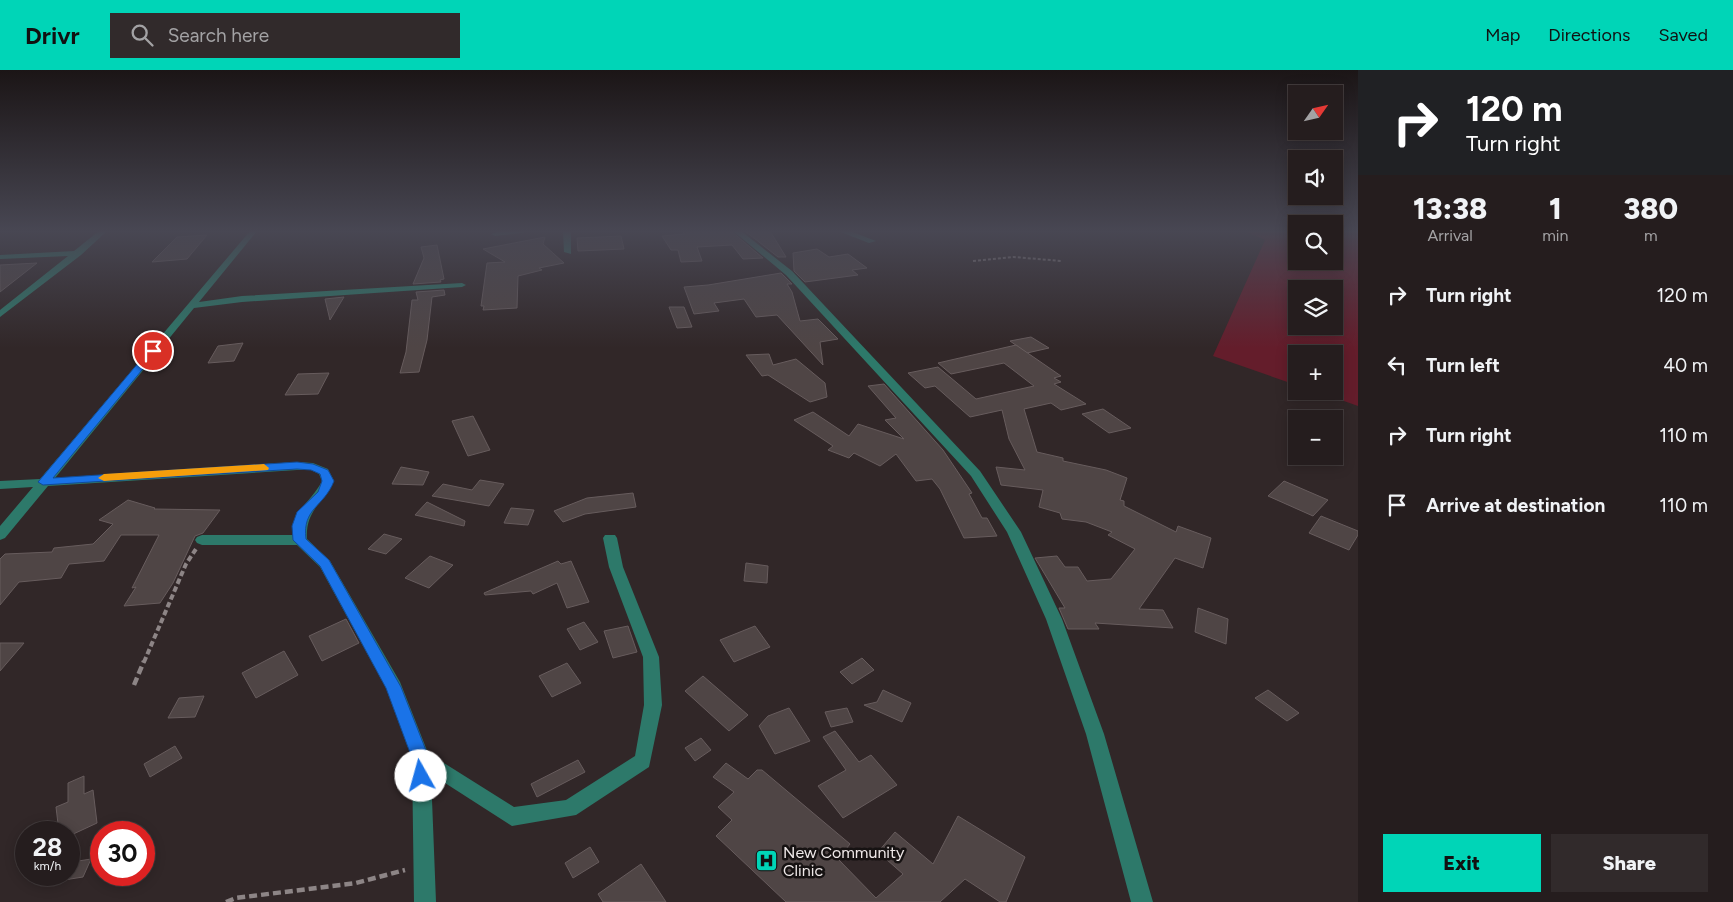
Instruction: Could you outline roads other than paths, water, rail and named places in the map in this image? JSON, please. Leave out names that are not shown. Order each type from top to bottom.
[{"type":"street","points":[[2,311],[56,270]]},
{"type":"street","points":[[0,535],[221,270]]},
{"type":"street","points":[[785,270],[969,467],[1014,532],[1054,619],[1095,734],[1142,902]]},
{"type":"street","points":[[191,306],[242,299],[462,285]]},
{"type":"street","points":[[0,485],[297,466],[313,467],[324,472],[328,481],[323,493],[303,512],[298,526],[300,540],[325,564],[394,687],[421,758],[425,902]]},
{"type":"street","points":[[421,758],[512,817],[570,809],[643,761],[652,705],[651,657],[616,567],[610,538]]},
{"type":"street","points":[[202,540],[300,540]]},
{"type":"place","name":"New Community Clinic","points":[[767,861]]}]
